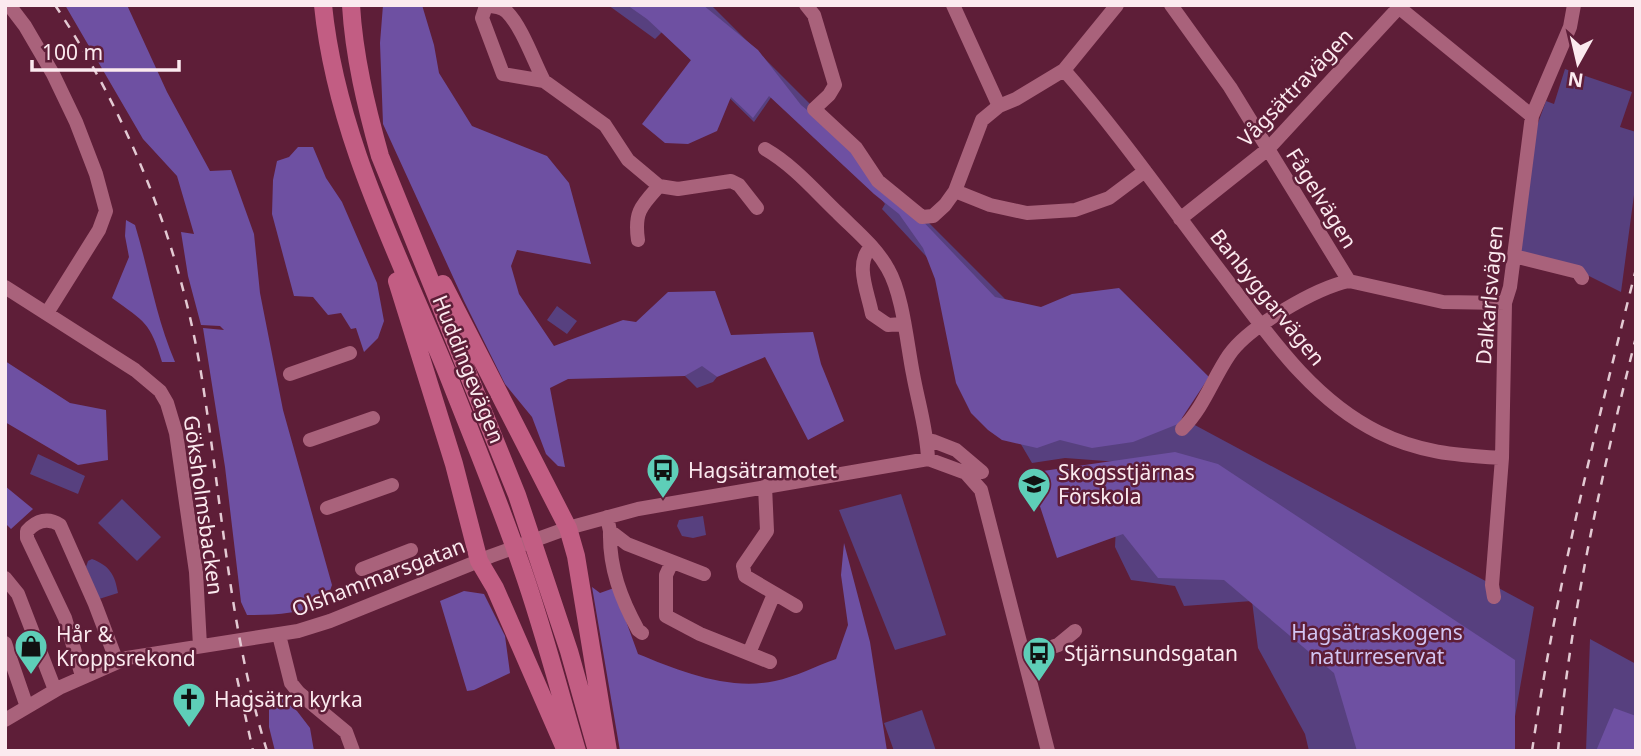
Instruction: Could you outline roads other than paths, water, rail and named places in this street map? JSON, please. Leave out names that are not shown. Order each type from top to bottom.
[{"type":"main road","name":"Huddingevägen","points":[[323,5],[338,96],[346,122],[386,229],[499,502],[534,603],[577,751]]},
{"type":"main road","name":"Huddingevägen","points":[[351,5],[353,38],[369,117],[394,194],[517,495],[569,651],[597,751]]},
{"type":"main road","points":[[394,194],[425,250],[576,556],[608,751]]},
{"type":"main road","points":[[386,229],[393,267],[485,559],[566,751]]},
{"type":"street","points":[[9,5],[25,26],[53,74],[76,122],[96,174],[106,211],[99,230],[47,313]]},
{"type":"street","points":[[806,5],[814,15],[835,85],[829,95],[814,108],[856,148],[878,181],[922,217],[933,216],[955,191],[982,120],[999,106],[1016,99],[1064,69],[1117,5]]},
{"type":"street","points":[[953,5],[999,106]]},
{"type":"street","name":"Fågelvägen","points":[[1171,5],[1230,87],[1349,281],[1443,302],[1505,303]]},
{"type":"street","name":"Dalkarlsvägen","points":[[1494,597],[1492,585],[1502,458],[1505,303],[1514,256],[1532,116],[1570,27],[1574,5]]},
{"type":"street","points":[[544,81],[508,13],[486,6],[482,18],[503,74],[544,81],[605,125],[628,160],[659,186],[678,189],[731,181],[739,185],[757,208]]},
{"type":"street","points":[[1398,6],[1532,116]]},
{"type":"street","name":"Vågsättravägen","points":[[1180,219],[1268,149],[1322,93],[1398,6]]},
{"type":"street","name":"Banbyggarvägen","points":[[1064,69],[1107,119],[1261,326],[1318,392],[1376,432],[1437,453],[1502,458]]},
{"type":"street","points":[[765,149],[780,158],[872,247],[889,270],[903,324],[928,459],[966,473],[981,490],[1048,751]]},
{"type":"street","points":[[955,191],[990,205],[1027,213],[1075,210],[1109,198],[1145,171]]},
{"type":"street","points":[[638,240],[636,226],[639,208],[659,186]]},
{"type":"street","points":[[872,247],[866,252],[862,265],[872,313],[888,325],[903,324]]},
{"type":"street","points":[[1514,256],[1578,272],[1582,278]]},
{"type":"street","points":[[1182,429],[1204,402],[1233,350],[1261,326],[1296,302],[1349,281]]},
{"type":"street","name":"Göksholmsbacken","points":[[5,287],[142,374],[160,391],[167,403],[176,433],[196,572],[200,646]]},
{"type":"street","points":[[290,374],[350,353]]},
{"type":"street","points":[[310,440],[373,418]]},
{"type":"street","points":[[933,441],[956,450],[982,472]]},
{"type":"street","name":"Olshammarsgatan","points":[[5,720],[82,676],[117,662],[200,646],[279,635],[330,621],[563,530],[609,524],[638,509],[928,459]]},
{"type":"street","points":[[327,508],[391,485]]},
{"type":"street","points":[[765,486],[767,531],[743,566],[743,571],[746,576],[796,607]]},
{"type":"street","points":[[82,676],[65,618],[27,538],[27,531],[41,520],[52,520],[60,525],[117,662]]},
{"type":"street","points":[[609,524],[626,544],[704,574]]},
{"type":"street","points":[[609,524],[617,587],[622,601],[642,633]]},
{"type":"street","name":"Olshammarsgatan","points":[[362,569],[411,550]]},
{"type":"street","points":[[672,562],[666,575],[666,616],[701,634],[770,662]]},
{"type":"street","points":[[5,578],[18,594],[55,691]]},
{"type":"street","points":[[749,653],[774,594]]},
{"type":"street","points":[[1025,656],[1058,645],[1075,631]]},
{"type":"street","points":[[279,635],[292,683],[299,693],[346,732],[353,751]]},
{"type":"street","points":[[5,643],[27,707]]},
{"type":"railway","points":[[55,5],[83,49],[131,142],[151,190],[183,290],[204,392],[244,662],[267,751]]},
{"type":"railway","points":[[1532,751],[1565,569],[1636,269]]},
{"type":"railway","points":[[1558,751],[1579,594],[1611,439],[1636,337]]},
{"type":"railway","points":[[237,678],[253,751]]},
{"type":"place","name":"Hagsätramotet","points":[[663,500]]},
{"type":"place","name":"Skogsstjärnas Förskola","points":[[1034,514]]},
{"type":"place","name":"Hår & Kroppsrekond","points":[[31,676]]},
{"type":"place","name":"Stjärnsundsgatan","points":[[1039,683]]},
{"type":"place","name":"Hagsätra kyrka","points":[[189,729]]},
{"type":"park label","name":"Hagsätraskogens naturreservat","points":[[1377,644]]}]
